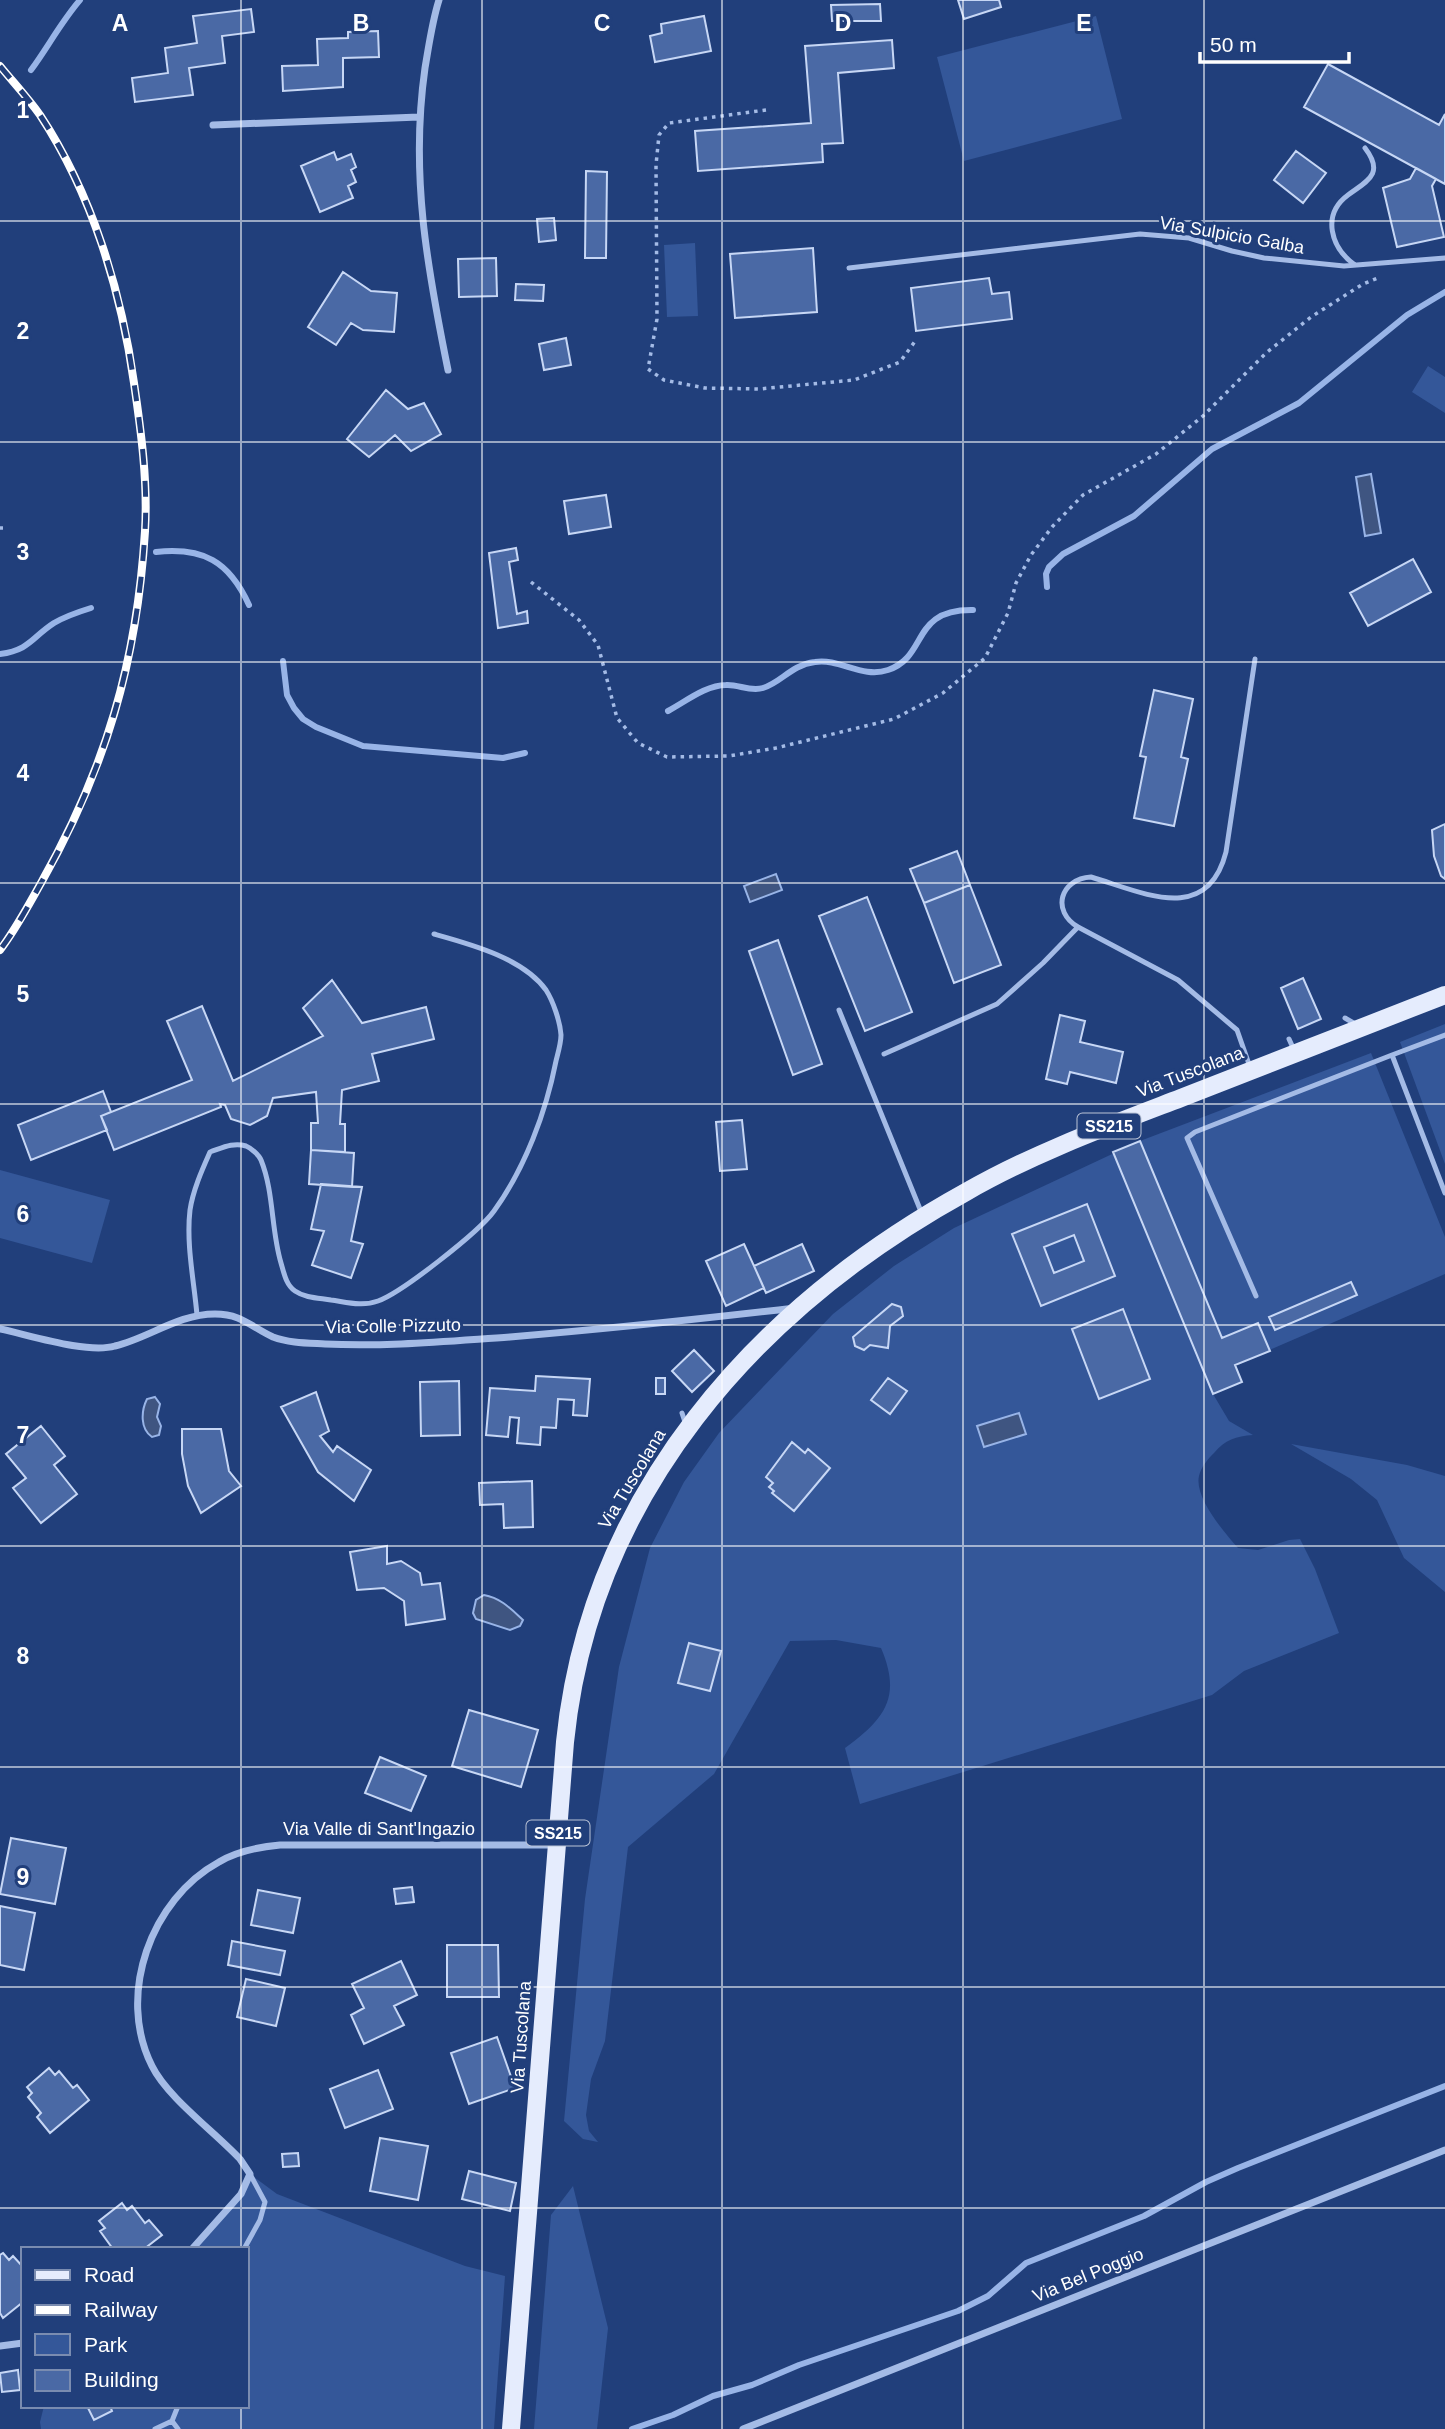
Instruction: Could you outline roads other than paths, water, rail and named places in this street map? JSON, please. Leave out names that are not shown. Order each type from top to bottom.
[{"type":"main road","name":"Via Tuscolana","points":[[511,2429],[568,1715],[576,1666],[589,1617],[611,1559],[685,1421],[755,1343],[799,1307],[853,1264],[923,1217],[984,1182],[1055,1148],[1251,1070],[1292,1046],[1362,1027],[1445,995]]},
{"type":"street","points":[[439,0],[419,117],[423,233],[448,370]]},
{"type":"street","points":[[213,125],[419,117]]},
{"type":"street","name":"Via Colle Pizzuto","points":[[0,1329],[81,1346],[106,1348],[197,1315],[218,1313],[237,1317],[273,1337],[293,1342],[342,1344],[446,1341],[605,1329],[799,1307]]},
{"type":"street","name":"Via Valle di Sant'Ingazio","points":[[250,2174],[240,2159],[159,2078],[149,2061],[141,2028],[139,1992],[146,1952],[162,1917],[187,1885],[202,1872],[230,1856],[280,1845],[557,1845]]},
{"type":"street","name":"Via Bel Poggio","points":[[743,2429],[1445,2150]]},
{"type":"street","points":[[194,2247],[246,2187],[250,2174]]},
{"type":"street","points":[[0,2346],[21,2343]]},
{"type":"lane","points":[[1355,265],[1344,257],[1336,246],[1332,233],[1333,219],[1338,206],[1371,177],[1372,161],[1364,148]]},
{"type":"lane","name":"Via Sulpicio Galba","points":[[849,268],[1140,234],[1189,238],[1264,258],[1355,265],[1445,258]]},
{"type":"lane","points":[[1251,1070],[1237,1030],[1178,979],[1078,927],[1066,917],[1062,901],[1064,893],[1075,881],[1091,877],[1164,898],[1181,899],[1198,894],[1212,883],[1222,869],[1255,659]]},
{"type":"lane","points":[[884,1054],[997,1004],[1078,927]]},
{"type":"lane","points":[[197,1315],[190,1210],[201,1172],[210,1153],[230,1144],[248,1146],[260,1157],[268,1190],[275,1242],[286,1279],[295,1290],[313,1297],[369,1304],[389,1296],[471,1234],[492,1213],[509,1187],[527,1152],[552,1081],[561,1035],[555,1010],[545,989],[499,955],[434,934]]},
{"type":"lane","points":[[839,1010],[923,1217]]},
{"type":"lane","points":[[1345,1018],[1362,1027]]},
{"type":"lane","points":[[1256,1296],[1187,1138],[1195,1132],[1445,1035]]},
{"type":"lane","points":[[1392,1055],[1445,1193]]},
{"type":"lane","points":[[245,2247],[260,2220],[265,2203],[250,2174]]},
{"type":"lane","points":[[155,2429],[172,2421],[177,2408]]},
{"type":"lane","points":[[172,2421],[178,2429]]},
{"type":"waterway","points":[[31,70],[80,0]]},
{"type":"waterway","points":[[1047,587],[1046,574],[1049,567],[1063,554],[1134,516],[1212,449],[1299,403],[1407,315],[1445,292]]},
{"type":"waterway","points":[[156,552],[188,552],[213,560],[233,577],[249,605]]},
{"type":"waterway","points":[[0,654],[18,649],[54,623],[91,608]]},
{"type":"waterway","points":[[668,711],[711,688],[731,685],[763,688],[799,666],[815,662],[833,663],[869,672],[888,670],[910,655],[922,634],[939,617],[973,610]]},
{"type":"waterway","points":[[283,661],[287,695],[303,719],[363,746],[503,758],[525,753]]},
{"type":"waterway","points":[[632,2429],[673,2415],[713,2396],[752,2385],[799,2365],[958,2311],[988,2296],[1026,2263],[1144,2216],[1238,2168],[1445,2086]]},
{"type":"railway","points":[[0,66],[40,115],[58,145],[75,177],[102,244],[121,313],[134,383],[145,475],[146,513],[135,625],[126,670],[100,756],[64,840],[22,917],[0,950]]}]
